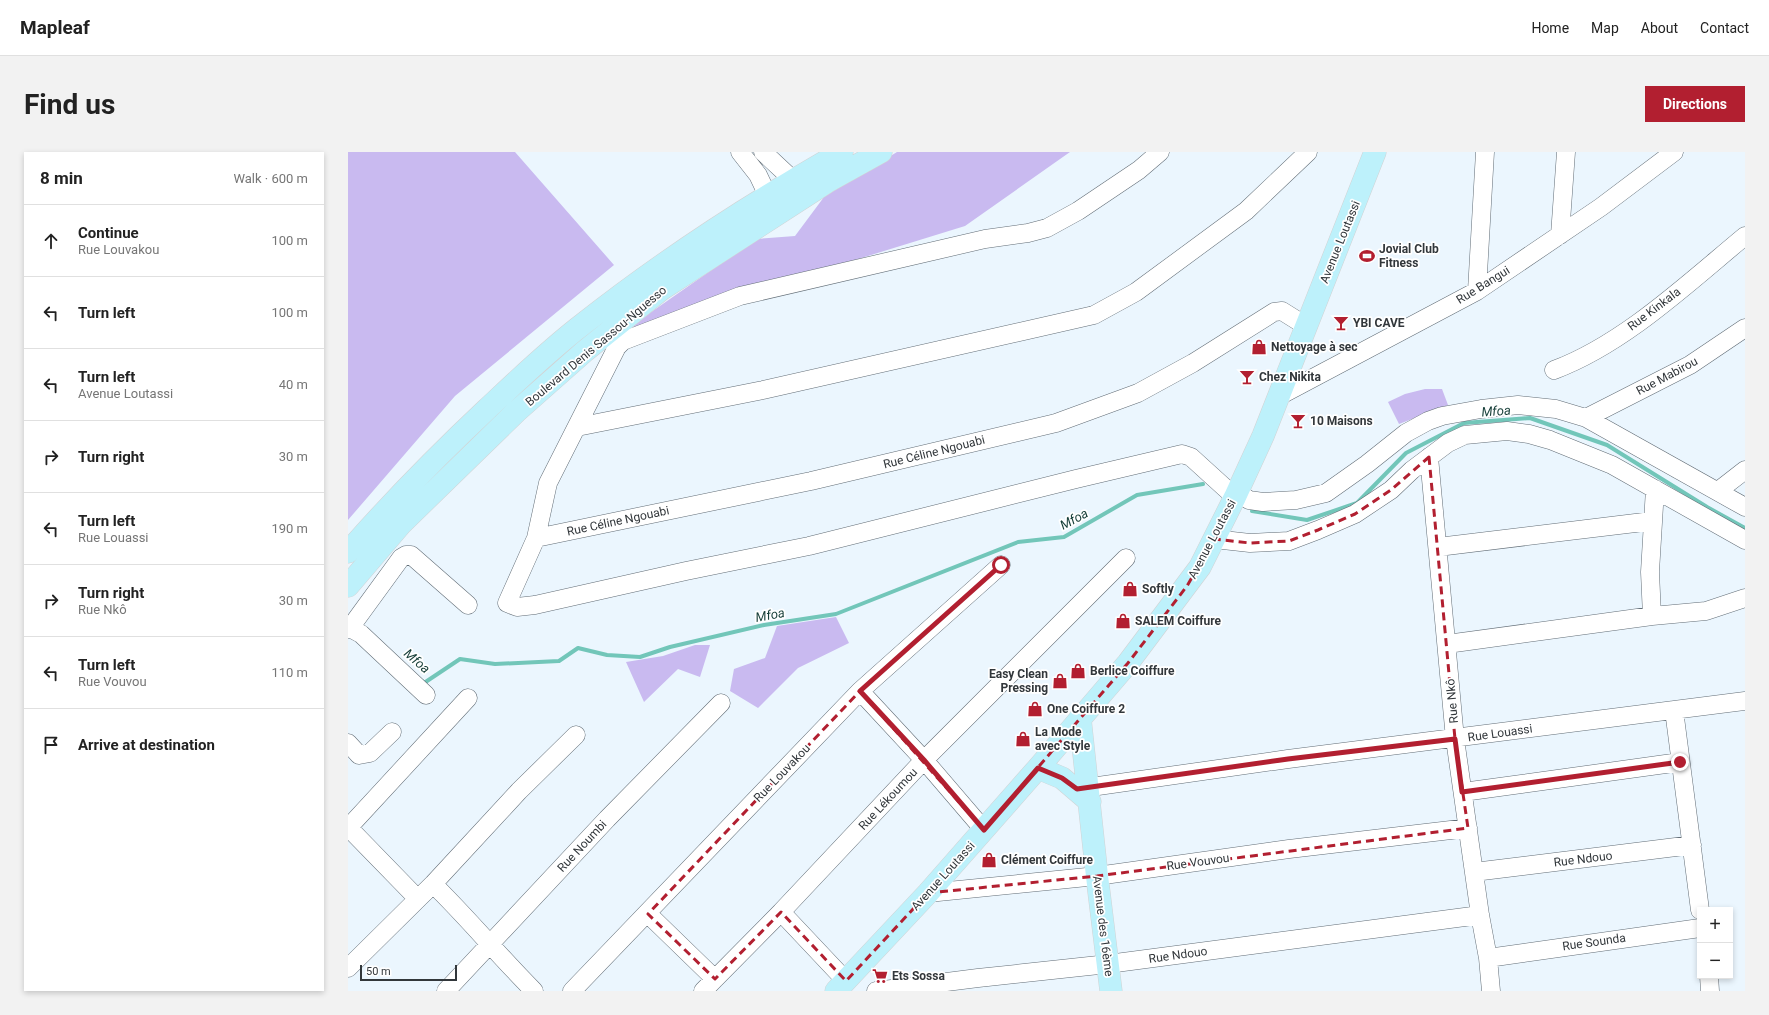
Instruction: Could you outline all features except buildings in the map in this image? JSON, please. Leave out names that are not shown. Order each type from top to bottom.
[{"type":"main road","name":"Boulevard Denis Sassou-Nguesso","points":[[348,552],[382,513],[448,446],[516,381],[581,325],[650,273],[781,188],[842,152]]},
{"type":"main road","name":"Boulevard Denis Sassou-Nguesso","points":[[348,586],[401,524],[516,412],[586,351],[662,289],[827,182],[881,152]]},
{"type":"main road","name":"Avenue Loutassi","points":[[841,986],[928,893],[984,830],[1128,663],[1200,567],[1236,495],[1279,396],[1375,152]]},
{"type":"main road","points":[[781,188],[791,206]]},
{"type":"main road","name":"Avenue des 16ème","points":[[1080,718],[1085,793],[1111,991]]},
{"type":"main road","points":[[1038,768],[1062,778],[1085,793]]},
{"type":"street","points":[[740,152],[758,175],[781,188]]},
{"type":"street","points":[[763,152],[781,188]]},
{"type":"street","points":[[1160,152],[1139,170],[1078,211],[1047,228],[1028,233],[986,239],[740,296],[624,341],[617,347],[548,483],[536,538],[507,603],[511,606],[517,607],[535,605],[686,571],[809,546],[1182,454],[1191,457],[1236,495],[1249,500],[1263,502],[1296,500],[1326,492],[1367,464],[1406,433],[1442,416],[1481,409],[1518,405],[1556,409],[1586,418],[1745,507]]},
{"type":"street","points":[[577,427],[763,390],[1094,315],[1136,292],[1246,211],[1308,152]]},
{"type":"street","points":[[1477,291],[1485,152]]},
{"type":"street","points":[[1560,235],[1566,152]]},
{"type":"street","name":"Rue Bangui","points":[[1279,396],[1477,291],[1601,207],[1674,152]]},
{"type":"street","name":"Rue Kinkala","points":[[1554,370],[1587,356],[1639,322],[1745,236]]},
{"type":"street","name":"Rue Céline Ngouabi","points":[[536,538],[811,481],[1056,423],[1138,393],[1194,363],[1274,312],[1282,311],[1306,326]]},
{"type":"street","name":"Rue Mabirou","points":[[1586,418],[1690,365],[1745,328]]},
{"type":"street","points":[[1214,539],[1250,543],[1289,541],[1355,514],[1391,490],[1448,443],[1465,435],[1507,431],[1529,434],[1575,449],[1612,465],[1745,540]]},
{"type":"street","name":"Rue Nkô","points":[[1429,458],[1455,739],[1480,915],[1488,958],[1491,991]]},
{"type":"street","points":[[1718,491],[1745,470]]},
{"type":"street","points":[[1652,616],[1650,572],[1654,489]]},
{"type":"street","points":[[1438,547],[1652,521]]},
{"type":"street","points":[[426,695],[361,634],[349,628],[401,558],[406,555],[411,556],[468,605]]},
{"type":"street","name":"Rue Lékoumou","points":[[709,985],[924,760],[1126,558]]},
{"type":"street","name":"Rue Louvakou","points":[[572,991],[648,914],[860,691],[1001,565]]},
{"type":"street","points":[[1447,644],[1652,616],[1706,611],[1745,598]]},
{"type":"street","points":[[860,691],[924,760],[984,830]]},
{"type":"street","points":[[417,898],[348,827],[468,698]]},
{"type":"street","name":"Rue Louassi","points":[[1085,793],[1288,759],[1455,739],[1745,700]]},
{"type":"street","name":"Rue Noumbi","points":[[446,991],[607,819],[721,703]]},
{"type":"street","points":[[1674,710],[1700,907]]},
{"type":"street","points":[[348,743],[359,755],[366,755],[392,732]]},
{"type":"street","points":[[348,968],[417,898],[433,884],[519,791],[576,735]]},
{"type":"street","points":[[1462,792],[1680,762]]},
{"type":"street","name":"Rue Vouvou","points":[[928,893],[1097,876],[1468,828]]},
{"type":"street","name":"Rue Ndouo","points":[[1474,872],[1692,845]]},
{"type":"street","points":[[433,884],[461,911],[490,945],[534,991]]},
{"type":"street","points":[[780,912],[841,986]]},
{"type":"street","points":[[648,914],[709,985]]},
{"type":"street","name":"Rue Ndouo","points":[[876,991],[1108,964],[1480,915]]},
{"type":"street","name":"Rue Sounda","points":[[1488,958],[1697,928]]},
{"type":"street","points":[[1708,979],[1710,991]]},
{"type":"highlighted area","points":[[1429,457],[1455,739],[1468,828],[1097,876],[928,893],[846,981],[781,912],[715,979],[648,914],[860,691],[984,830],[1128,663],[1187,586],[1214,539],[1250,543],[1289,541],[1318,530],[1355,514],[1391,490]]},
{"type":"shaded area","points":[[348,152],[515,152],[614,265],[455,396],[348,520]]},
{"type":"shaded area","points":[[897,152],[1070,152],[965,226],[829,268],[614,338],[756,239],[795,236],[824,197]]},
{"type":"shaded area","points":[[1425,389],[1442,389],[1448,405],[1399,424],[1388,402],[1405,394]]},
{"type":"shaded area","points":[[836,617],[849,643],[798,668],[758,708],[730,691],[734,669],[765,658],[777,626]]},
{"type":"shaded area","points":[[695,645],[710,645],[700,677],[678,669],[644,702],[626,662],[663,656]]},
{"type":"waterway","name":"Mfoa","points":[[1252,511],[1307,520],[1357,503],[1406,453],[1464,423],[1530,418],[1607,445],[1707,507],[1745,528]]},
{"type":"waterway","name":"Mfoa","points":[[422,681],[424,683],[460,659],[495,664],[559,661],[578,648],[607,655],[640,657],[670,647],[764,625],[836,614],[1018,542],[1064,537],[1137,495],[1203,484]]},
{"type":"place","name":"Jovial Club Fitness","points":[[1367,256]]},
{"type":"place","name":"YBI CAVE","points":[[1341,323]]},
{"type":"place","name":"Nettoyage à sec","points":[[1259,347]]},
{"type":"place","name":"Chez Nikita","points":[[1247,377]]},
{"type":"place","name":"10 Maisons","points":[[1298,421]]},
{"type":"place","name":"Softly","points":[[1130,589]]},
{"type":"place","name":"SALEM Coiffure","points":[[1123,621]]},
{"type":"place","name":"Berlice Coiffure","points":[[1078,671]]},
{"type":"place","name":"Easy Clean Pressing","points":[[1060,681]]},
{"type":"place","name":"One Coiffure 2","points":[[1035,709]]},
{"type":"place","name":"La Mode avec Style","points":[[1023,739]]},
{"type":"place","name":"Clément Coiffure","points":[[989,860]]},
{"type":"place","name":"Ets Sossa","points":[[880,976]]},
{"type":"route","points":[[1001,565],[881,674],[860,691],[924,760],[984,830],[1038,768],[1057,775],[1077,789],[1288,759],[1455,739],[1462,792],[1680,762]]}]
